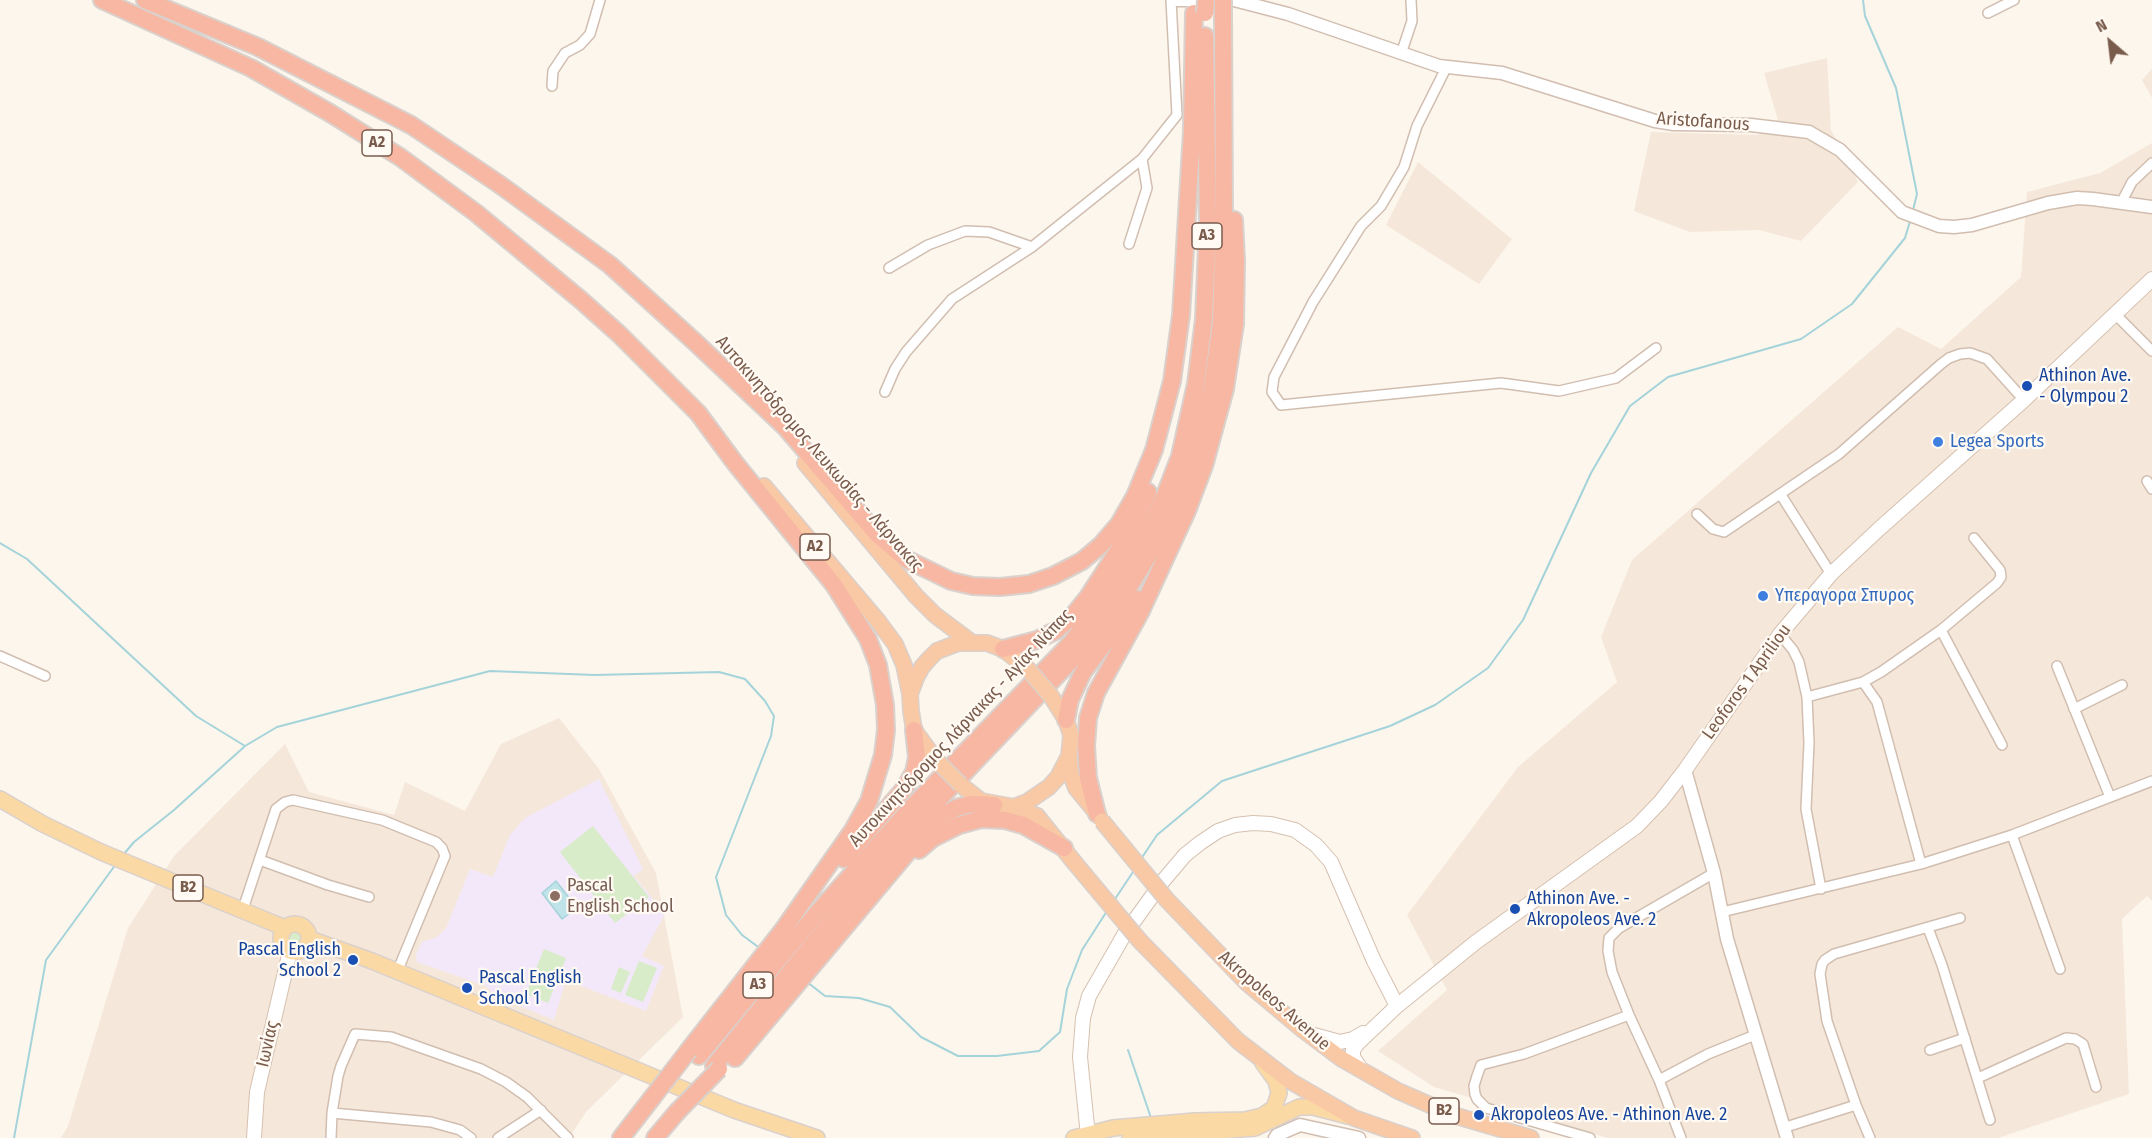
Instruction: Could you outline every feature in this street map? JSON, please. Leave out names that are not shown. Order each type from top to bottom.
[{"type":"highway","name":"A2","points":[[102,0],[251,68],[330,112],[400,158],[476,213],[582,301],[620,334],[736,453],[878,621],[895,644],[904,665],[910,694]]},
{"type":"highway","name":"Αυτοκινητόδρομος Λευκωσίας - Λάρνακας","points":[[145,0],[258,47],[411,125],[500,184],[610,265],[727,372],[916,596],[935,615],[971,642]]},
{"type":"highway","name":"Αυτοκινητόδρομος Λάρνακας - Αγίας Νάπας","points":[[719,1069],[828,925],[924,815],[1081,650],[1126,592],[1153,548],[1192,460],[1212,388],[1221,322],[1227,3]]},
{"type":"highway","points":[[727,372],[785,427],[878,535],[906,559],[931,573],[973,586],[1000,587],[1029,584],[1053,576],[1082,561],[1101,545],[1119,524],[1135,496],[1154,450],[1172,381],[1181,315],[1200,6]]},
{"type":"highway","name":"Αυτοκινητόδρομος Λάρνακας - Αγίας Νάπας","points":[[633,1138],[656,1101],[694,1053],[817,913],[911,808],[1071,643],[1115,585],[1141,542],[1165,495],[1180,456],[1193,395],[1204,320],[1208,221],[1204,36],[1200,6]]},
{"type":"highway","points":[[1003,649],[1037,640],[1055,631],[1071,618],[1089,597],[1123,543],[1145,502],[1163,449],[1182,384],[1191,315],[1204,36]]},
{"type":"highway","points":[[1100,817],[1088,778],[1086,746],[1088,718],[1096,693],[1140,613],[1187,512],[1204,466],[1225,389],[1235,324],[1236,261],[1232,187],[1224,129]]},
{"type":"highway","points":[[694,1053],[853,830],[869,801],[883,755],[885,705],[878,665],[855,615],[834,585],[698,413]]},
{"type":"highway","points":[[1066,720],[1070,700],[1083,672],[1118,628],[1165,558]]},
{"type":"highway","points":[[655,1138],[681,1114],[787,995],[927,829],[941,816],[956,808],[971,804],[1014,807],[1027,802],[1049,787],[1058,777],[1069,756],[1071,735],[1066,720],[1051,696],[1027,668],[1003,649],[987,643],[958,643],[946,647],[929,659],[922,667],[910,694],[917,757],[914,772],[904,789],[783,930]]},
{"type":"highway","points":[[914,730],[936,760],[961,785],[981,801],[994,805]]},
{"type":"highway","name":"B2","points":[[1069,756],[1071,775],[1076,788],[1100,817]]},
{"type":"highway","name":"B2","points":[[1014,807],[1037,816],[1140,941],[1231,1035],[1313,1096],[1354,1118],[1412,1138]]},
{"type":"highway","name":"Akropoleos Avenue","points":[[1100,817],[1167,900],[1246,982],[1302,1029],[1362,1071],[1398,1090],[1453,1114],[1531,1138]]},
{"type":"highway","points":[[870,896],[933,838],[959,825],[981,819],[1005,820],[1023,825],[1069,855]]},
{"type":"highway","points":[[621,1138],[656,1101]]},
{"type":"highway","points":[[668,1138],[681,1114]]},
{"type":"main road","name":"Leoforos 1 Apriliou","points":[[1362,1071],[1354,1062],[1353,1050],[1382,1020],[1396,1006],[1476,942],[1637,826],[1661,801],[1685,770],[1780,634],[1831,574],[1879,528],[2024,400],[2152,279]]},
{"type":"main road","name":"B2","points":[[0,799],[43,824],[101,852],[242,912],[285,928],[293,924],[302,925],[308,931],[310,939],[397,972],[734,1110],[817,1138]]},
{"type":"main road","points":[[1109,1138],[1083,1137],[1080,1057],[1083,1018],[1089,996],[1124,935],[1163,881],[1185,855],[1218,831],[1244,824],[1271,824],[1295,830],[1316,845],[1331,862],[1396,1006]]},
{"type":"main road","points":[[285,928],[281,941],[285,949],[294,952],[303,950],[310,939]]},
{"type":"main road","name":"Ιωνίας","points":[[254,1138],[257,1092],[290,951]]},
{"type":"main road","name":"Leoforos 1 Apriliou","points":[[1302,1029],[1325,1039],[1340,1042],[1353,1039],[1382,1020]]},
{"type":"main road","name":"B2","points":[[1247,1129],[1274,1108],[1278,1098],[1279,1087],[1259,1058]]},
{"type":"main road","name":"B2","points":[[1083,1137],[1113,1128],[1155,1131],[1247,1129],[1264,1125],[1299,1107],[1313,1107],[1354,1118]]},
{"type":"main road","name":"B2","points":[[1130,1138],[1155,1131]]},
{"type":"street","points":[[552,86],[553,71],[565,53],[580,45],[590,34],[600,0]]},
{"type":"street","points":[[885,392],[895,369],[906,352],[952,299],[1032,247],[1142,159],[1177,115],[1171,0]]},
{"type":"street","name":"Aristofanous","points":[[1177,0],[1227,3],[1288,14],[1446,68],[1502,73],[1655,121],[1674,124],[1751,125],[1809,132],[1840,150],[1896,207],[1926,222],[1954,227],[1972,225],[2040,205],[2077,198],[2152,207]]},
{"type":"street","points":[[1401,54],[1412,21],[1411,0]]},
{"type":"street","points":[[1988,13],[2014,0]]},
{"type":"street","points":[[1446,68],[1418,126],[1404,167],[1381,206],[1361,226],[1313,302],[1274,377],[1272,392],[1281,405],[1501,384],[1559,391],[1616,378],[1656,348]]},
{"type":"street","points":[[1129,244],[1147,188],[1142,159]]},
{"type":"street","points":[[2121,203],[2132,182],[2152,163]]},
{"type":"street","points":[[889,268],[928,245],[965,231],[989,232],[1032,247]]},
{"type":"street","points":[[2115,314],[2152,351]]},
{"type":"street","points":[[1697,514],[1713,529],[1724,532],[1839,454],[1949,358],[1970,353],[1987,359],[2003,374],[2024,400]]},
{"type":"street","points":[[1781,495],[1831,574]]},
{"type":"street","points":[[1807,697],[1863,682],[1881,672],[1941,630],[1997,583],[2001,577],[2000,570],[1974,538]]},
{"type":"street","points":[[1941,630],[2002,746]]},
{"type":"street","points":[[1780,634],[1799,662],[1807,697],[1809,744],[1806,809],[1821,889]]},
{"type":"street","points":[[0,656],[45,676]]},
{"type":"street","points":[[2057,666],[2110,797]]},
{"type":"street","points":[[1863,682],[1877,702],[1922,864]]},
{"type":"street","points":[[2074,709],[2122,685]]},
{"type":"street","points":[[1685,770],[1714,873],[1727,939],[1787,1133],[1856,1105]]},
{"type":"street","points":[[1722,912],[1922,864],[2012,835],[2152,781]]},
{"type":"street","points":[[242,912],[276,809],[285,802],[294,800],[382,820],[436,842],[442,848],[445,856],[397,972]]},
{"type":"street","points":[[2012,835],[2060,969]]},
{"type":"street","points":[[260,860],[328,885],[369,897]]},
{"type":"street","points":[[1681,1138],[1659,1080],[1612,972],[1608,951],[1610,938],[1619,928],[1714,873]]},
{"type":"street","points":[[1870,1138],[1827,1021],[1820,974],[1822,964],[1833,954],[1959,918]]},
{"type":"street","points":[[1928,928],[1990,1120]]},
{"type":"street","points":[[1590,1138],[1486,1108],[1475,1094],[1474,1086],[1477,1076],[1481,1065],[1524,1054],[1629,1015]]},
{"type":"street","points":[[331,1138],[332,1113],[341,1065],[356,1034],[391,1037],[482,1069],[506,1082],[541,1110],[568,1138]]},
{"type":"street","points":[[1659,1080],[1708,1054],[1755,1035]]},
{"type":"street","points":[[1930,1050],[1965,1038]]},
{"type":"street","points":[[1978,1078],[2066,1038],[2075,1039],[2083,1044],[2096,1088]]},
{"type":"street","points":[[498,1138],[541,1110]]},
{"type":"street","points":[[332,1113],[431,1122],[460,1130],[471,1138]]},
{"type":"street","points":[[1275,1138],[1300,1125],[1359,1138]]},
{"type":"shaded area","points":[[1827,58],[1831,130],[1858,182],[1801,241],[1759,230],[1690,232],[1634,211],[1651,132],[1758,135],[1778,120],[1764,73]]},
{"type":"shaded area","points":[[2152,69],[2152,98],[2142,80]]},
{"type":"shaded area","points":[[2152,143],[2152,901],[2147,896],[2122,919],[2129,1094],[1998,1138],[1608,1138],[1434,1087],[1378,1051],[1447,990],[1407,915],[1518,767],[1617,682],[1601,637],[1632,560],[1898,327],[1941,349],[2021,277],[2027,192],[2100,173]]},
{"type":"shaded area","points":[[1418,162],[1512,239],[1479,284],[1386,225]]},
{"type":"shaded area","points":[[559,718],[599,769],[656,873],[683,1017],[586,1112],[569,1138],[61,1138],[68,1126],[128,928],[174,856],[285,744],[309,792],[394,815],[405,782],[465,811],[501,744]]},
{"type":"shaded area","name":"Pascal English School","points":[[599,779],[643,869],[634,876],[665,914],[642,956],[664,966],[646,1011],[566,980],[554,1020],[496,996],[486,986],[417,962],[416,954],[422,942],[437,937],[446,928],[470,869],[493,877],[510,835],[525,818]]},
{"type":"green space","points":[[593,826],[649,897],[615,923],[560,852]]},
{"type":"green space","points":[[292,930],[298,930],[303,938],[301,944],[292,946],[287,941],[287,935]]},
{"type":"green space","points":[[544,949],[566,958],[548,1003],[526,994]]},
{"type":"green space","points":[[639,961],[657,968],[643,1002],[625,995]]},
{"type":"green space","points":[[619,967],[630,972],[621,993],[611,989]]},
{"type":"water","points":[[556,881],[577,908],[562,919],[542,893]]},
{"type":"waterway","points":[[1863,0],[1865,16],[1896,88],[1917,194],[1913,210]]},
{"type":"waterway","points":[[1141,859],[1157,835],[1222,781],[1390,726],[1435,705],[1488,668],[1523,620],[1591,473],[1630,406],[1668,377],[1801,339],[1852,304],[1905,238],[1911,218]]},
{"type":"waterway","points":[[0,543],[27,559],[196,716],[245,746],[277,727],[490,671],[595,675],[719,672],[745,679],[765,701],[774,716],[771,736],[716,877],[726,915],[742,935],[761,949]]},
{"type":"waterway","points":[[123,855],[134,842],[174,810],[244,747]]},
{"type":"waterway","points":[[14,1138],[46,960],[116,864]]},
{"type":"waterway","points":[[1113,902],[1135,869]]},
{"type":"waterway","points":[[807,982],[825,996],[859,998],[890,1007],[921,1037],[958,1056],[997,1056],[1039,1051],[1060,1032],[1067,989],[1082,950],[1107,911]]},
{"type":"waterway","points":[[1128,1050],[1151,1118]]},
{"type":"place","name":"Athinon Ave. - Olympou 2","points":[[2027,386]]},
{"type":"place","name":"Legea Sports","points":[[1938,442]]},
{"type":"place","name":"Υπεραγορα Σπυρος","points":[[1763,596]]},
{"type":"place","name":"Pascal English School","points":[[555,896]]},
{"type":"place","name":"Athinon Ave. - Akropoleos Ave. 2","points":[[1515,909]]},
{"type":"place","name":"Pascal English School 2","points":[[353,960]]},
{"type":"place","name":"Pascal English School 1","points":[[467,988]]},
{"type":"place","name":"Akropoleos Ave. - Athinon Ave. 2","points":[[1479,1115]]}]
